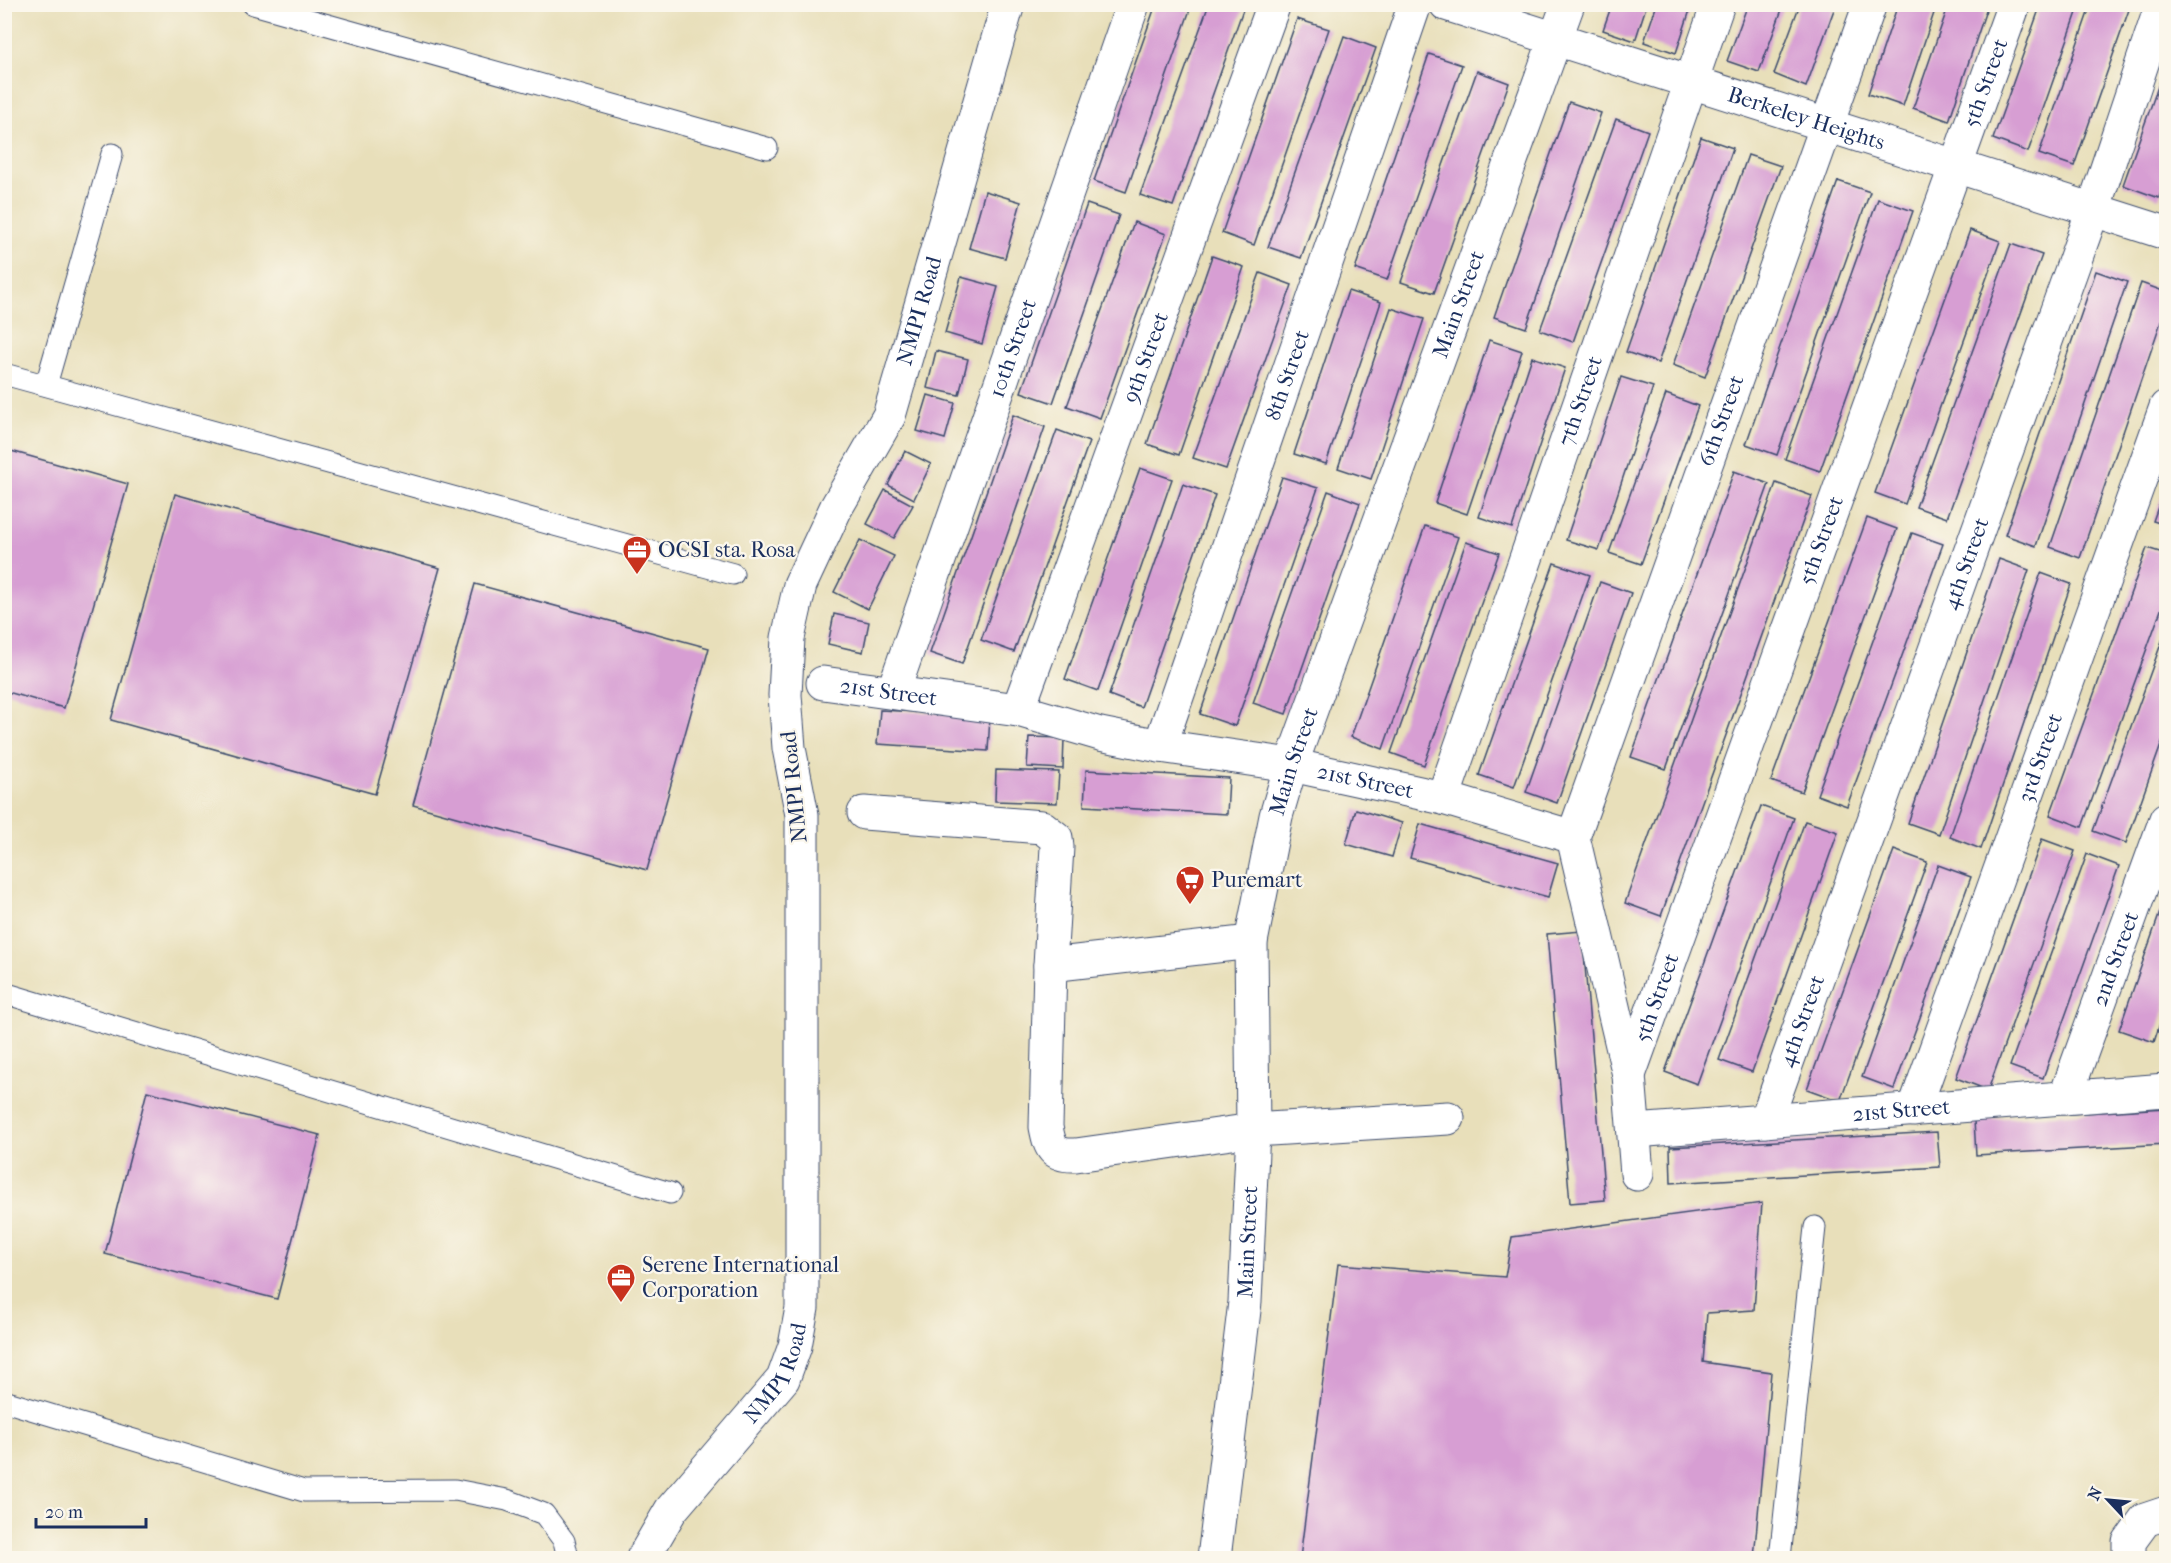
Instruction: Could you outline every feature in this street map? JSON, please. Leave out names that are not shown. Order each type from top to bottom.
[{"type":"street","name":"NMPI Road","points":[[643,1558],[671,1510],[783,1379],[795,1346],[802,1308],[802,815],[788,737],[785,695],[788,638],[800,585],[836,508],[889,416],[1008,4]]},
{"type":"street","name":"10th Street","points":[[893,692],[1133,4]]},
{"type":"street","name":"9th Street","points":[[1017,710],[1274,4]]},
{"type":"street","name":"8th Street","points":[[1160,746],[1415,4]]},
{"type":"street","name":"Berkeley Heights","points":[[1446,4],[2166,233]]},
{"type":"street","name":"Main Street","points":[[1214,1558],[1245,1302],[1253,1130],[1251,942],[1276,816],[1291,765],[1568,4]]},
{"type":"street","name":"7th Street","points":[[1443,798],[1718,4]]},
{"type":"street","name":"6th Street","points":[[1573,837],[1870,4]]},
{"type":"street","name":"5th Street","points":[[1629,1076],[2014,4]]},
{"type":"street","name":"4th Street","points":[[1766,1121],[2093,210],[2162,4]]},
{"type":"street","name":"3rd Street","points":[[1914,1110],[2166,407]]},
{"type":"street","name":"21st Street","points":[[823,683],[1017,710],[1100,734],[1160,746],[1291,765],[1443,798],[1573,837]]},
{"type":"street","points":[[864,813],[1042,827],[1056,838],[1046,1127],[1049,1143],[1054,1151],[1064,1155],[1076,1155],[1253,1130],[1448,1118]]},
{"type":"street","name":"2nd Street","points":[[2065,1098],[2166,819]]},
{"type":"street","points":[[1573,837],[1629,1076],[1637,1174]]},
{"type":"street","points":[[1050,965],[1251,942]]},
{"type":"street","name":"21st Street","points":[[1635,1131],[2166,1090]]},
{"type":"street","points":[[2130,1558],[2129,1542],[2145,1520],[2166,1513]]},
{"type":"lane","points":[[252,4],[767,148]]},
{"type":"lane","points":[[46,385],[112,154]]},
{"type":"lane","points":[[4,374],[733,574]]},
{"type":"lane","points":[[4,993],[670,1193]]},
{"type":"lane","points":[[1780,1558],[1815,1227]]},
{"type":"lane","points":[[4,1401],[304,1491],[455,1490],[507,1500],[543,1514],[564,1541],[568,1558]]},
{"type":"building","points":[[1156,4],[1192,4],[1126,192],[1094,181]]},
{"type":"building","points":[[1209,4],[1245,4],[1173,206],[1140,195]]},
{"type":"building","points":[[1612,4],[1647,4],[1635,41],[1603,30]]},
{"type":"building","points":[[1657,4],[1692,4],[1676,53],[1644,42]]},
{"type":"building","points":[[1748,4],[1784,4],[1759,72],[1727,61]]},
{"type":"building","points":[[1800,4],[1836,4],[1806,87],[1774,74]]},
{"type":"building","points":[[1898,4],[1937,4],[1903,106],[1868,94]]},
{"type":"building","points":[[1949,4],[1988,4],[1949,121],[1913,108]]},
{"type":"building","points":[[2041,4],[2080,4],[2028,152],[1993,139]]},
{"type":"building","points":[[2091,4],[2131,4],[2074,166],[2039,154]]},
{"type":"building","points":[[1297,19],[1329,29],[1254,245],[1222,233]]},
{"type":"building","points":[[1344,36],[1376,48],[1301,258],[1268,247]]},
{"type":"building","points":[[1429,54],[1462,65],[1387,280],[1355,269]]},
{"type":"building","points":[[2166,64],[2166,177],[2159,198],[2123,185]]},
{"type":"building","points":[[1477,71],[1509,83],[1434,293],[1401,282]]},
{"type":"building","points":[[1569,102],[1601,113],[1526,328],[1494,317]]},
{"type":"building","points":[[1616,119],[1648,131],[1573,342],[1540,330]]},
{"type":"building","points":[[1701,137],[1733,148],[1658,363],[1626,352]]},
{"type":"building","points":[[1748,155],[1781,166],[1705,377],[1673,365]]},
{"type":"building","points":[[1838,181],[1870,192],[1777,455],[1746,444]]},
{"type":"building","points":[[985,191],[1021,202],[1005,258],[969,248]]},
{"type":"building","points":[[1878,199],[1913,211],[1820,471],[1785,459]]},
{"type":"building","points":[[1087,204],[1119,215],[1053,403],[1021,392]]},
{"type":"building","points":[[1134,222],[1166,234],[1100,418],[1067,406]]},
{"type":"building","points":[[1970,230],[2000,241],[1905,504],[1875,493]]},
{"type":"building","points":[[2011,244],[2042,255],[1947,518],[1916,507]]},
{"type":"building","points":[[1212,256],[1244,267],[1179,455],[1147,444]]},
{"type":"building","points":[[2096,271],[2127,282],[2036,546],[2005,535]]},
{"type":"building","points":[[1260,273],[1292,285],[1226,469],[1193,458]]},
{"type":"building","points":[[961,277],[998,287],[982,344],[945,333]]},
{"type":"building","points":[[2141,283],[2166,292],[2166,307],[2080,558],[2050,547]]},
{"type":"building","points":[[1348,291],[1381,302],[1326,464],[1294,454]]},
{"type":"building","points":[[1391,308],[1424,319],[1371,479],[1338,468]]},
{"type":"building","points":[[1489,340],[1522,351],[1467,514],[1435,503]]},
{"type":"building","points":[[936,351],[968,359],[959,395],[927,388]]},
{"type":"building","points":[[1532,357],[1565,368],[1512,528],[1479,517]]},
{"type":"building","points":[[1621,377],[1653,387],[1599,550],[1566,540]]},
{"type":"building","points":[[1666,394],[1698,406],[1641,564],[1609,553]]},
{"type":"building","points":[[928,395],[955,403],[945,439],[917,431]]},
{"type":"building","points":[[1013,415],[1045,427],[962,664],[930,653]]},
{"type":"building","points":[[1057,430],[1089,442],[1014,652],[981,640]]},
{"type":"building","points":[[4,449],[128,484],[64,708],[4,691]]},
{"type":"building","points":[[905,451],[931,464],[914,499],[888,485]]},
{"type":"building","points":[[1140,468],[1172,479],[1098,691],[1065,679]]},
{"type":"building","points":[[1734,471],[1769,484],[1666,769],[1631,757]]},
{"type":"building","points":[[1282,477],[1318,488],[1235,726],[1200,714]]},
{"type":"building","points":[[1776,483],[1812,496],[1661,916],[1625,903]]},
{"type":"building","points":[[1183,484],[1215,495],[1141,707],[1109,695]]},
{"type":"building","points":[[2166,485],[2166,525],[2153,521]]},
{"type":"building","points":[[885,490],[913,505],[894,538],[867,524]]},
{"type":"building","points":[[1328,491],[1360,503],[1286,714],[1253,703]]},
{"type":"building","points":[[175,494],[440,568],[375,794],[111,720]]},
{"type":"building","points":[[1867,518],[1897,529],[1802,792],[1771,781]]},
{"type":"building","points":[[1425,526],[1458,537],[1383,749],[1351,737]]},
{"type":"building","points":[[1912,533],[1943,544],[1847,806],[1817,795]]},
{"type":"building","points":[[860,540],[894,556],[868,609],[834,592]]},
{"type":"building","points":[[1466,542],[1499,553],[1424,765],[1391,753]]},
{"type":"building","points":[[2147,548],[2166,554],[2166,596],[2082,827],[2050,815]]},
{"type":"building","points":[[1999,559],[2029,570],[1939,834],[1908,823]]},
{"type":"building","points":[[1554,563],[1590,575],[1514,787],[1479,775]]},
{"type":"building","points":[[2041,573],[2071,584],[1981,849],[1950,837]]},
{"type":"building","points":[[1600,582],[1631,593],[1557,803],[1526,792]]},
{"type":"building","points":[[475,584],[709,648],[647,870],[413,805]]},
{"type":"building","points":[[834,614],[869,622],[863,652],[828,644]]},
{"type":"building","points":[[2166,630],[2166,731],[2126,843],[2093,831]]},
{"type":"building","points":[[880,710],[990,716],[988,751],[877,744]]},
{"type":"building","points":[[1029,737],[1064,738],[1063,769],[1027,767]]},
{"type":"building","points":[[996,770],[1059,772],[1057,803],[995,801]]},
{"type":"building","points":[[1086,770],[1229,778],[1227,814],[1084,806]]},
{"type":"building","points":[[1761,806],[1794,818],[1697,1084],[1665,1072]]},
{"type":"building","points":[[1356,809],[1402,823],[1392,857],[1346,844]]},
{"type":"building","points":[[1805,821],[1838,832],[1752,1072],[1719,1060]]},
{"type":"building","points":[[1420,824],[1558,863],[1548,897],[1410,858]]},
{"type":"building","points":[[2042,839],[2075,851],[1988,1090],[1956,1078]]},
{"type":"building","points":[[1894,850],[1927,862],[1840,1101],[1807,1089]]},
{"type":"building","points":[[2087,854],[2119,866],[2043,1078],[2010,1066]]},
{"type":"building","points":[[1938,865],[1971,877],[1894,1089],[1862,1077]]},
{"type":"building","points":[[2166,895],[2166,1005],[2154,1042],[2119,1030]]},
{"type":"building","points":[[1582,931],[1605,1200],[1570,1203],[1547,934]]},
{"type":"building","points":[[147,1091],[320,1135],[277,1299],[105,1254]]},
{"type":"building","points":[[2166,1108],[2166,1144],[1976,1155],[1974,1120]]},
{"type":"building","points":[[1937,1132],[1940,1167],[1671,1183],[1670,1147]]},
{"type":"building","points":[[1762,1203],[1754,1310],[1707,1313],[1703,1362],[1771,1372],[1754,1558],[1300,1558],[1338,1264],[1505,1277],[1512,1237]]},
{"type":"place","name":"OCSI sta. Rosa","points":[[637,576]]},
{"type":"place","name":"Puremart","points":[[1190,906]]},
{"type":"place","name":"Serene International Corporation","points":[[621,1304]]}]
